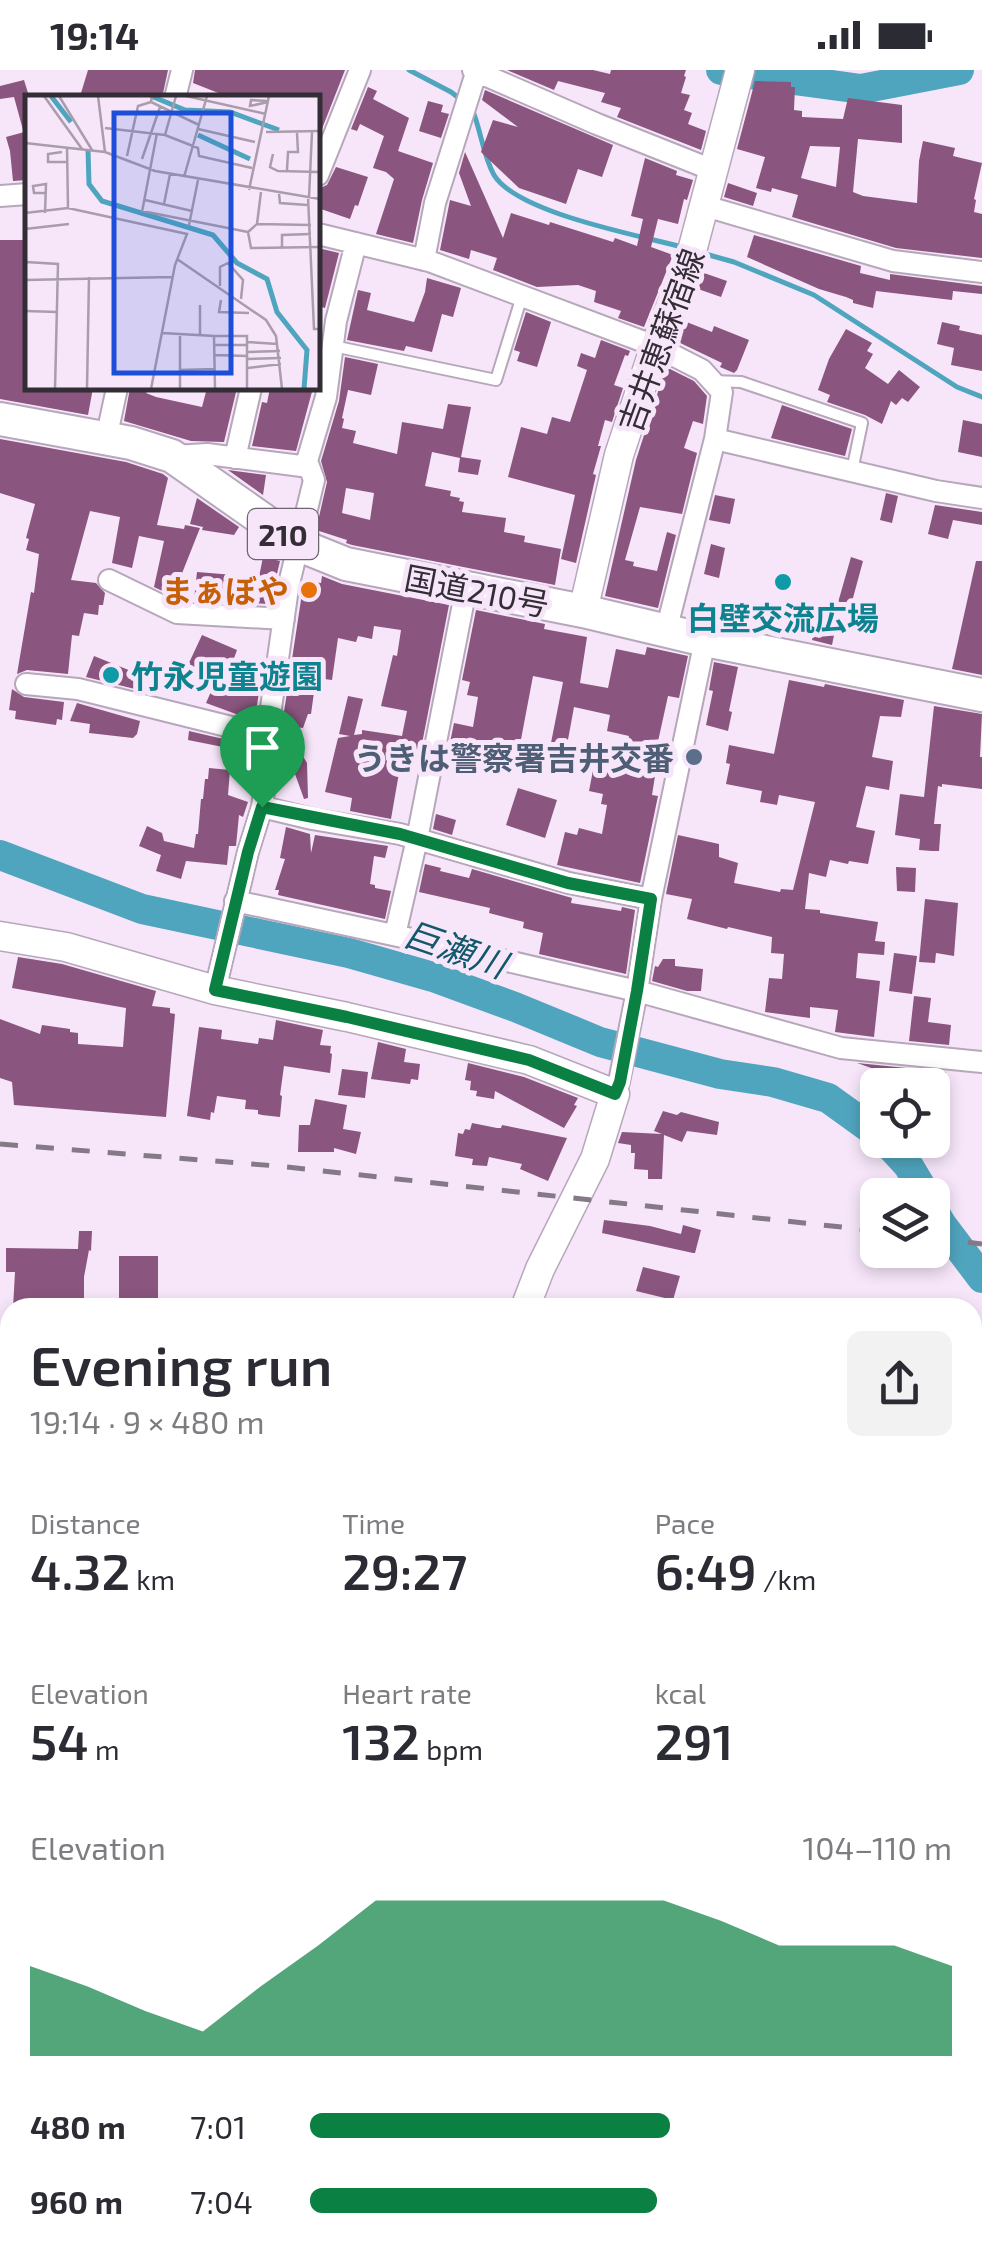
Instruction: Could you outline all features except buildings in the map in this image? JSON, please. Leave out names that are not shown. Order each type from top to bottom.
[{"type":"highway","name":"国道210号","points":[[0,418],[130,443],[172,456],[300,546],[346,564],[982,695]]},
{"type":"main road","name":"吉井恵蘇宿線","points":[[584,611],[619,454],[655,346],[688,266],[739,74]]},
{"type":"main road","points":[[0,936],[66,947],[529,1060],[617,1088],[595,1159],[540,1270],[531,1298]]},
{"type":"street","points":[[176,95],[182,70]]},
{"type":"street","points":[[320,170],[360,70]]},
{"type":"street","points":[[424,260],[435,203],[475,71],[715,171]]},
{"type":"street","points":[[0,196],[25,194]]},
{"type":"street","points":[[706,206],[893,261],[982,272]]},
{"type":"street","points":[[320,235],[424,260],[655,346],[702,370],[722,392],[715,439],[666,631]]},
{"type":"street","points":[[216,985],[262,807],[268,761],[266,736],[288,588],[314,480],[307,461],[326,396],[332,345],[356,244]]},
{"type":"street","points":[[106,439],[117,390]]},
{"type":"street","points":[[236,458],[251,390]]},
{"type":"street","points":[[715,439],[936,491],[982,498]]},
{"type":"street","points":[[172,456],[207,454],[309,467]]},
{"type":"street","points":[[109,580],[177,613],[284,619]]},
{"type":"street","points":[[395,936],[466,589]]},
{"type":"street","points":[[617,1088],[651,899],[705,640]]},
{"type":"street","points":[[26,684],[78,688],[236,728],[268,726]]},
{"type":"street","points":[[262,807],[418,838],[568,883],[651,899]]},
{"type":"street","points":[[235,903],[395,936],[841,1048],[982,1062]]},
{"type":"lane","points":[[332,345],[496,380],[522,296]]},
{"type":"lane","points":[[712,381],[741,382],[862,424],[852,470]]},
{"type":"waterway","points":[[409,70],[460,99]]},
{"type":"waterway","points":[[721,70],[861,89],[959,70]]},
{"type":"waterway","points":[[472,109],[490,168],[507,189],[580,221],[682,247]]},
{"type":"waterway","points":[[702,253],[814,295],[957,387],[982,397]]},
{"type":"waterway","name":"巨瀬川","points":[[0,855],[142,909],[349,953],[433,977],[600,1042],[828,1098],[860,1121]]},
{"type":"waterway","name":"巨瀬川","points":[[902,1158],[916,1178]]},
{"type":"waterway","name":"巨瀬川","points":[[950,1236],[982,1278]]},
{"type":"railway","points":[[0,1144],[277,1166],[860,1229]]},
{"type":"railway","points":[[950,1240],[982,1244]]},
{"type":"place","name":"白壁交流広場","points":[[783,582]]},
{"type":"place","name":"まぁぼや","points":[[309,590]]},
{"type":"place","name":"竹永児童遊園","points":[[111,675]]},
{"type":"place","name":"うきは警察署吉井交番","points":[[694,757]]},
{"type":"route","points":[[262,807],[400,834],[568,883],[651,899],[615,1094],[529,1060],[215,990],[262,807]]}]
